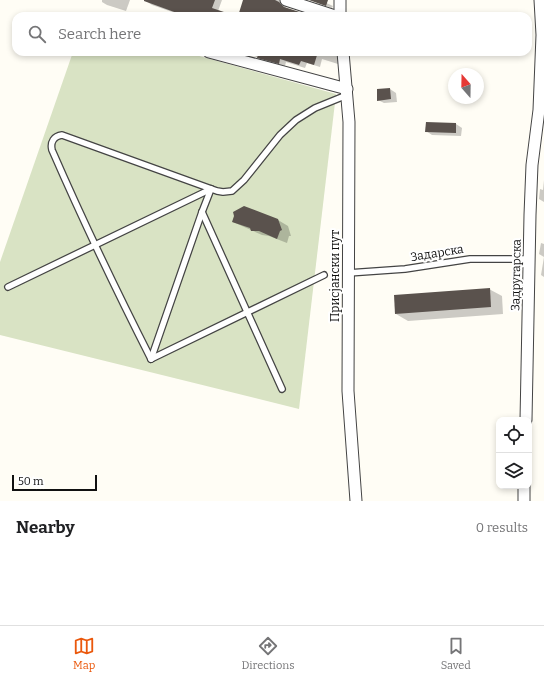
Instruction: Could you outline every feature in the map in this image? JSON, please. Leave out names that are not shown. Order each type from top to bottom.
[{"type":"street","points":[[286,0],[323,12]]},
{"type":"street","points":[[340,0],[340,12]]},
{"type":"street","name":"Задругарска","points":[[526,417],[532,165],[540,132],[539,110],[542,35],[540,0]]},
{"type":"street","points":[[223,56],[347,92]]},
{"type":"street","name":"Присјански пут","points":[[343,56],[349,122],[348,391],[356,501]]},
{"type":"street","points":[[524,489],[524,501]]},
{"type":"lane","points":[[152,359],[94,244],[52,150],[52,140],[62,135],[211,189],[223,192],[232,191],[244,180],[280,136],[296,120],[315,108],[347,92]]},
{"type":"lane","points":[[152,359],[211,189]]},
{"type":"lane","points":[[8,287],[94,244],[211,189]]},
{"type":"lane","points":[[202,212],[282,389]]},
{"type":"lane","name":"Задарска","points":[[348,273],[405,269],[470,259],[529,258]]},
{"type":"lane","points":[[152,359],[247,314],[324,275]]},
{"type":"green space","points":[[72,56],[199,56],[336,94],[299,409],[0,335],[0,262]]},
{"type":"building","points":[[215,0],[212,8],[224,12],[174,12],[144,1]]},
{"type":"building","points":[[243,0],[275,0],[284,7],[300,12],[239,12]]},
{"type":"building","points":[[309,0],[328,0],[326,6]]},
{"type":"building","points":[[258,56],[317,56],[314,65],[301,61],[299,65],[280,59],[279,64],[257,58]]},
{"type":"building","points":[[390,88],[391,99],[377,101],[377,89]]},
{"type":"building","points":[[426,122],[456,123],[456,133],[425,132]]},
{"type":"building","points":[[244,206],[278,219],[282,230],[280,231],[277,239],[259,231],[251,231],[250,228],[232,222],[234,216],[233,212]]},
{"type":"building","points":[[490,288],[491,307],[395,314],[394,295]]}]
